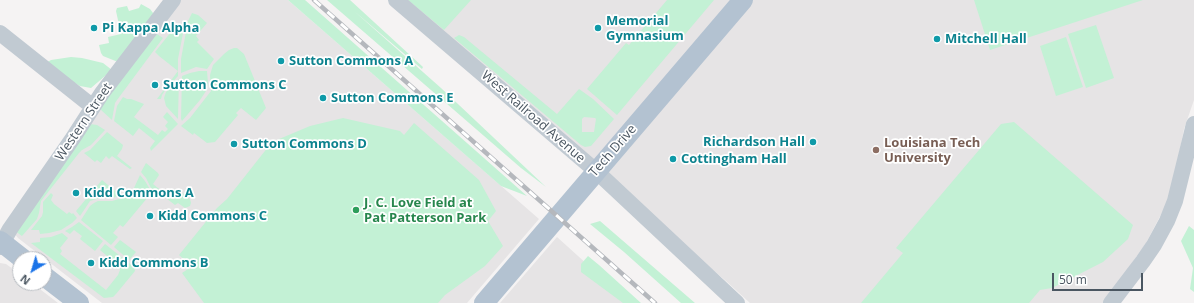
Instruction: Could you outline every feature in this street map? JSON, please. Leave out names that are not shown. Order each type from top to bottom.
[{"type":"main road","name":"Tech Drive","points":[[484,303],[743,0]]},
{"type":"main road","points":[[1,244],[12,252]]},
{"type":"main road","points":[[52,282],[79,303]]},
{"type":"street","name":"Western Street","points":[[1,244],[102,93],[173,0]]},
{"type":"street","name":"West Railroad Avenue","points":[[396,0],[596,171],[737,303]]},
{"type":"street","points":[[0,32],[93,107]]},
{"type":"street","points":[[1111,303],[1154,245],[1167,221],[1175,201],[1194,124]]},
{"type":"shaded area","points":[[179,0],[288,0],[539,219],[467,303],[102,303],[52,264],[52,251],[35,251],[18,238],[14,233],[15,228]]},
{"type":"shaded area","name":"Louisiana Tech University","points":[[403,0],[1194,0],[1194,100],[1184,129],[1175,174],[1167,203],[1146,243],[1104,303],[750,303],[596,171]]},
{"type":"shaded area","points":[[557,237],[630,303],[500,303]]},
{"type":"shaded area","points":[[0,263],[6,264],[12,268],[12,291],[42,291],[58,303],[0,303]]},
{"type":"green space","points":[[288,0],[305,0],[527,196],[501,186]]},
{"type":"green space","points":[[327,0],[350,0],[423,67],[422,69],[354,11],[441,88],[546,187],[521,168]]},
{"type":"green space","points":[[408,0],[471,0],[444,30]]},
{"type":"green space","points":[[667,0],[714,0],[617,115],[587,89],[626,43],[629,45]]},
{"type":"green space","points":[[974,0],[1143,0],[990,50]]},
{"type":"green space","points":[[141,4],[150,9],[154,17],[118,62],[103,56],[99,45],[109,43],[108,37],[121,34],[116,11],[117,8],[127,6],[129,11],[139,8]]},
{"type":"green space","points":[[192,13],[198,15],[207,23],[196,36],[199,40],[197,42],[214,59],[207,69],[196,67],[181,73],[181,59],[188,21]]},
{"type":"green space","points":[[185,23],[178,59],[178,71],[155,52],[175,27]]},
{"type":"green space","points":[[1096,25],[1114,78],[1086,88],[1068,34]]},
{"type":"green space","points":[[157,34],[163,38],[115,103],[112,120],[100,109],[104,99]]},
{"type":"green space","points":[[459,35],[464,37],[557,114],[579,89],[593,99],[614,119],[591,146],[585,147],[581,145],[454,38]],"holes":[[[584,117],[595,118],[594,132],[582,132],[582,119]]]},
{"type":"green space","points":[[1066,37],[1083,87],[1056,96],[1040,46]]},
{"type":"green space","points":[[234,48],[237,48],[244,54],[266,108],[256,120],[241,108],[236,113],[238,115],[215,142],[207,143],[194,133],[193,135],[181,126],[190,118],[211,91],[210,75],[213,65],[224,54]]},
{"type":"green space","points":[[71,57],[103,63],[112,70],[91,88],[80,86],[61,75],[46,63],[51,60]]},
{"type":"green space","points":[[178,71],[178,76],[166,89],[161,99],[157,99]]},
{"type":"green space","points":[[199,71],[207,71],[208,83],[206,91],[182,121],[182,76]]},
{"type":"green space","points":[[179,79],[178,119],[166,106],[164,98],[166,92]]},
{"type":"green space","points":[[123,97],[144,104],[134,117],[158,135],[162,130],[165,132],[168,129],[165,126],[168,122],[163,117],[167,112],[178,124],[151,151],[150,148],[155,141],[139,128],[133,136],[114,121],[117,106]]},
{"type":"green space","name":"J. C. Love Field at Pat Patterson Park","points":[[343,118],[400,131],[404,135],[414,123],[479,180],[496,211],[488,221],[503,246],[485,266],[445,295],[438,303],[204,303],[182,273],[191,267],[179,255],[217,208],[227,199],[272,142],[310,126]]},
{"type":"green space","points":[[1014,122],[1133,225],[1128,239],[1103,262],[1052,288],[1040,290],[1029,303],[861,303],[903,253],[896,248],[1001,124]]},
{"type":"green space","points":[[90,124],[97,125],[105,130],[91,145],[79,153],[41,201],[37,219],[22,236],[15,231]]},
{"type":"green space","points":[[107,132],[123,145],[117,156],[132,168],[130,169],[112,156],[109,159],[106,156],[101,163],[97,160],[95,162],[84,153],[90,150]]},
{"type":"green space","points":[[146,163],[159,175],[153,184],[169,197],[175,189],[177,189],[190,199],[190,206],[185,208],[178,203],[175,205],[151,188],[141,172]]},
{"type":"green space","points":[[140,175],[151,191],[147,196],[148,197],[123,227],[120,225],[113,233],[118,237],[111,245],[81,220],[90,206],[94,203],[98,201],[112,201],[122,198],[128,194],[134,188]]},
{"type":"green space","points":[[102,180],[120,195],[113,198],[100,198],[90,201],[80,216],[76,211]]},
{"type":"green space","points":[[51,193],[53,195],[51,200],[54,204],[67,214],[69,212],[72,214],[73,213],[77,218],[61,230],[40,234],[39,230],[31,230],[42,216],[43,202]]},
{"type":"green space","points":[[600,221],[695,303],[681,303],[590,224]]},
{"type":"green space","points":[[79,222],[103,241],[95,251],[80,239],[82,236],[74,230],[70,234],[65,231]]},
{"type":"green space","points":[[1189,226],[1194,230],[1194,292],[1190,289],[1193,268],[1181,241]]},
{"type":"green space","points":[[62,233],[68,238],[60,248],[62,251],[60,254],[106,290],[118,275],[120,267],[100,250],[105,244],[134,267],[135,271],[113,297],[104,298],[52,259],[52,251],[42,251],[31,243],[40,242],[40,238],[51,237]]},
{"type":"green space","points":[[120,240],[136,252],[129,260],[114,247]]},
{"type":"green space","points":[[588,256],[641,303],[623,303],[581,272],[581,264]]},
{"type":"railway","points":[[314,0],[655,303]]},
{"type":"place","name":"Pi Kappa Alpha","points":[[94,28]]},
{"type":"place","name":"Memorial Gymnasium","points":[[598,28]]},
{"type":"place","name":"Mitchell Hall","points":[[937,39]]},
{"type":"place","name":"Sutton Commons A","points":[[281,61]]},
{"type":"place","name":"Sutton Commons C","points":[[155,85]]},
{"type":"place","name":"Sutton Commons E","points":[[323,98]]},
{"type":"place","name":"Richardson Hall","points":[[813,142]]},
{"type":"place","name":"Sutton Commons D","points":[[234,144]]},
{"type":"place","name":"Louisiana Tech University","points":[[876,150]]},
{"type":"place","name":"Cottingham Hall","points":[[673,159]]},
{"type":"place","name":"Kidd Commons A","points":[[76,193]]},
{"type":"place","name":"J. C. Love Field at Pat Patterson Park","points":[[356,210]]},
{"type":"place","name":"Kidd Commons C","points":[[150,216]]},
{"type":"place","name":"Kidd Commons B","points":[[91,263]]}]
